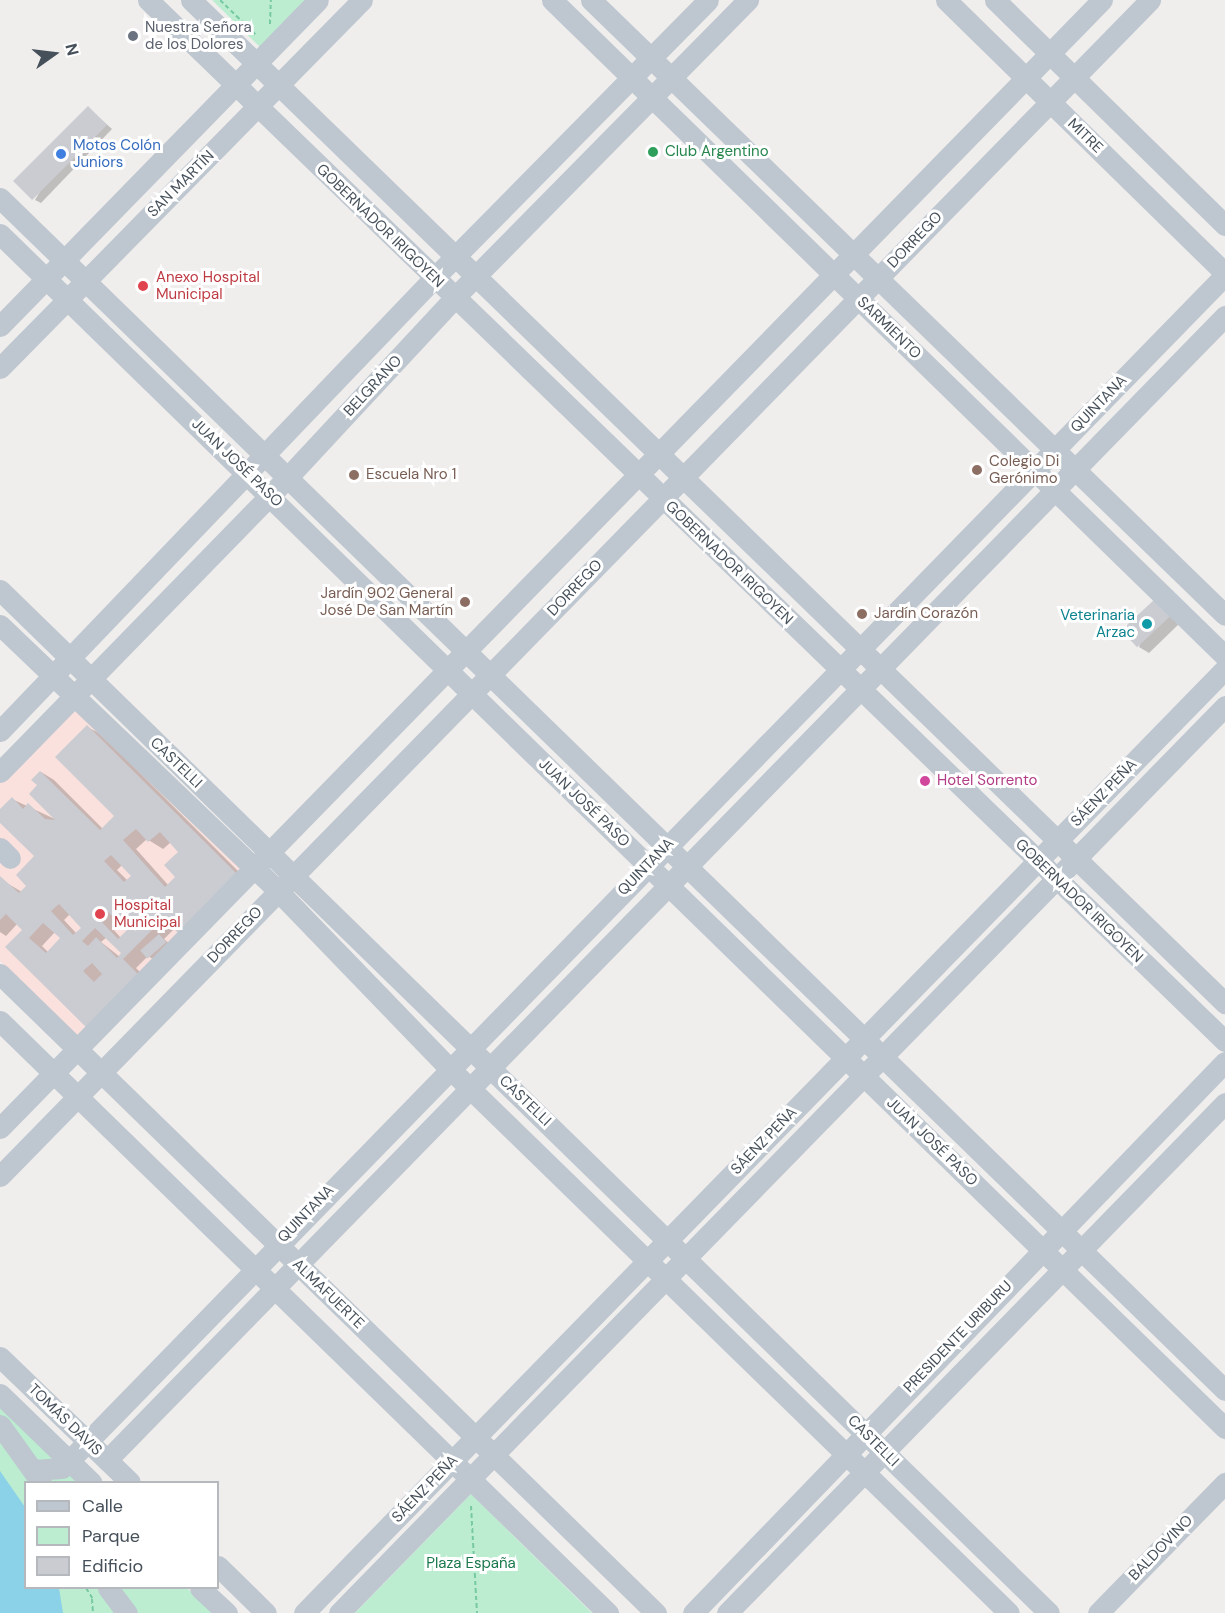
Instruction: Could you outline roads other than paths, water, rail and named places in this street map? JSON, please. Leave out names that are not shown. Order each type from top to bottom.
[{"type":"street","name":"GOBERNADOR IRIGOYEN","points":[[191,0],[1225,1003]]},
{"type":"street","name":"SAN MARTÍN","points":[[0,326],[318,0]]},
{"type":"street","name":"SAN MARTÍN","points":[[0,368],[362,0]]},
{"type":"street","name":"SARMIENTO","points":[[552,0],[1225,656]]},
{"type":"street","name":"SARMIENTO","points":[[591,0],[1225,615]]},
{"type":"street","name":"BELGRANO","points":[[0,731],[249,475],[434,278],[708,0]]},
{"type":"street","name":"BELGRANO","points":[[0,772],[76,697],[270,496],[454,298],[748,0]]},
{"type":"street","name":"MITRE","points":[[946,0],[1225,274]]},
{"type":"street","points":[[995,0],[1225,225]]},
{"type":"street","points":[[0,1128],[1102,0]]},
{"type":"street","name":"DORREGO","points":[[0,1176],[1150,0]]},
{"type":"street","name":"GOBERNADOR IRIGOYEN","points":[[156,3],[235,85],[454,298],[1225,1041]]},
{"type":"street","name":"JUAN JOSÉ PASO","points":[[0,198],[1225,1390]]},
{"type":"street","name":"JUAN JOSÉ PASO","points":[[0,234],[1225,1428]]},
{"type":"street","name":"QUINTANA","points":[[67,1459],[1225,274]]},
{"type":"street","name":"QUINTANA","points":[[107,1460],[1225,316]]},
{"type":"street","name":"CASTELLI","points":[[0,590],[1049,1613]]},
{"type":"street","name":"CASTELLI","points":[[0,625],[278,891],[449,1068],[1009,1613]]},
{"type":"street","name":"SÁENZ PEÑA","points":[[304,1613],[1225,669]]},
{"type":"street","name":"SÁENZ PEÑA","points":[[339,1613],[1225,706]]},
{"type":"street","name":"ALMAFUERTE","points":[[0,974],[656,1613]]},
{"type":"street","points":[[0,1021],[608,1613]]},
{"type":"street","name":"PRESIDENTE URIBURU","points":[[693,1613],[848,1454],[1060,1230],[1225,1062]]},
{"type":"street","name":"PRESIDENTE URIBURU","points":[[727,1613],[1225,1103]]},
{"type":"street","name":"TOMÁS DAVIS","points":[[0,1357],[129,1481]]},
{"type":"street","name":"TOMÁS DAVIS","points":[[0,1394],[90,1481]]},
{"type":"street","points":[[0,1425],[37,1476],[62,1468],[67,1459]]},
{"type":"street","name":"BALDOVINO","points":[[1098,1613],[1225,1483]]},
{"type":"street","points":[[219,1567],[266,1613]]},
{"type":"street","points":[[202,1589],[227,1613]]},
{"type":"street","points":[[100,1593],[127,1613]]},
{"type":"water","points":[[0,1471],[24,1506],[24,1589],[59,1589],[63,1613],[0,1613]]},
{"type":"place","name":"Nuestra Señora de los Dolores","points":[[133,36]]},
{"type":"place","name":"Club Argentino","points":[[653,152]]},
{"type":"place","name":"Motos Colón Juniors","points":[[61,154]]},
{"type":"place","name":"Anexo Hospital Municipal","points":[[143,286]]},
{"type":"place","name":"Colegio Di Gerónimo","points":[[977,470]]},
{"type":"place","name":"Escuela Nro 1","points":[[354,475]]},
{"type":"place","name":"Jardín 902 General José De San Martín","points":[[465,602]]},
{"type":"place","name":"Jardín Corazón","points":[[862,614]]},
{"type":"place","name":"Veterinaria Arzac","points":[[1147,624]]},
{"type":"place","name":"Hotel Sorrento","points":[[925,781]]},
{"type":"place","name":"Hospital Municipal","points":[[100,914]]},
{"type":"park label","name":"Plaza España","points":[[471,1564]]}]
